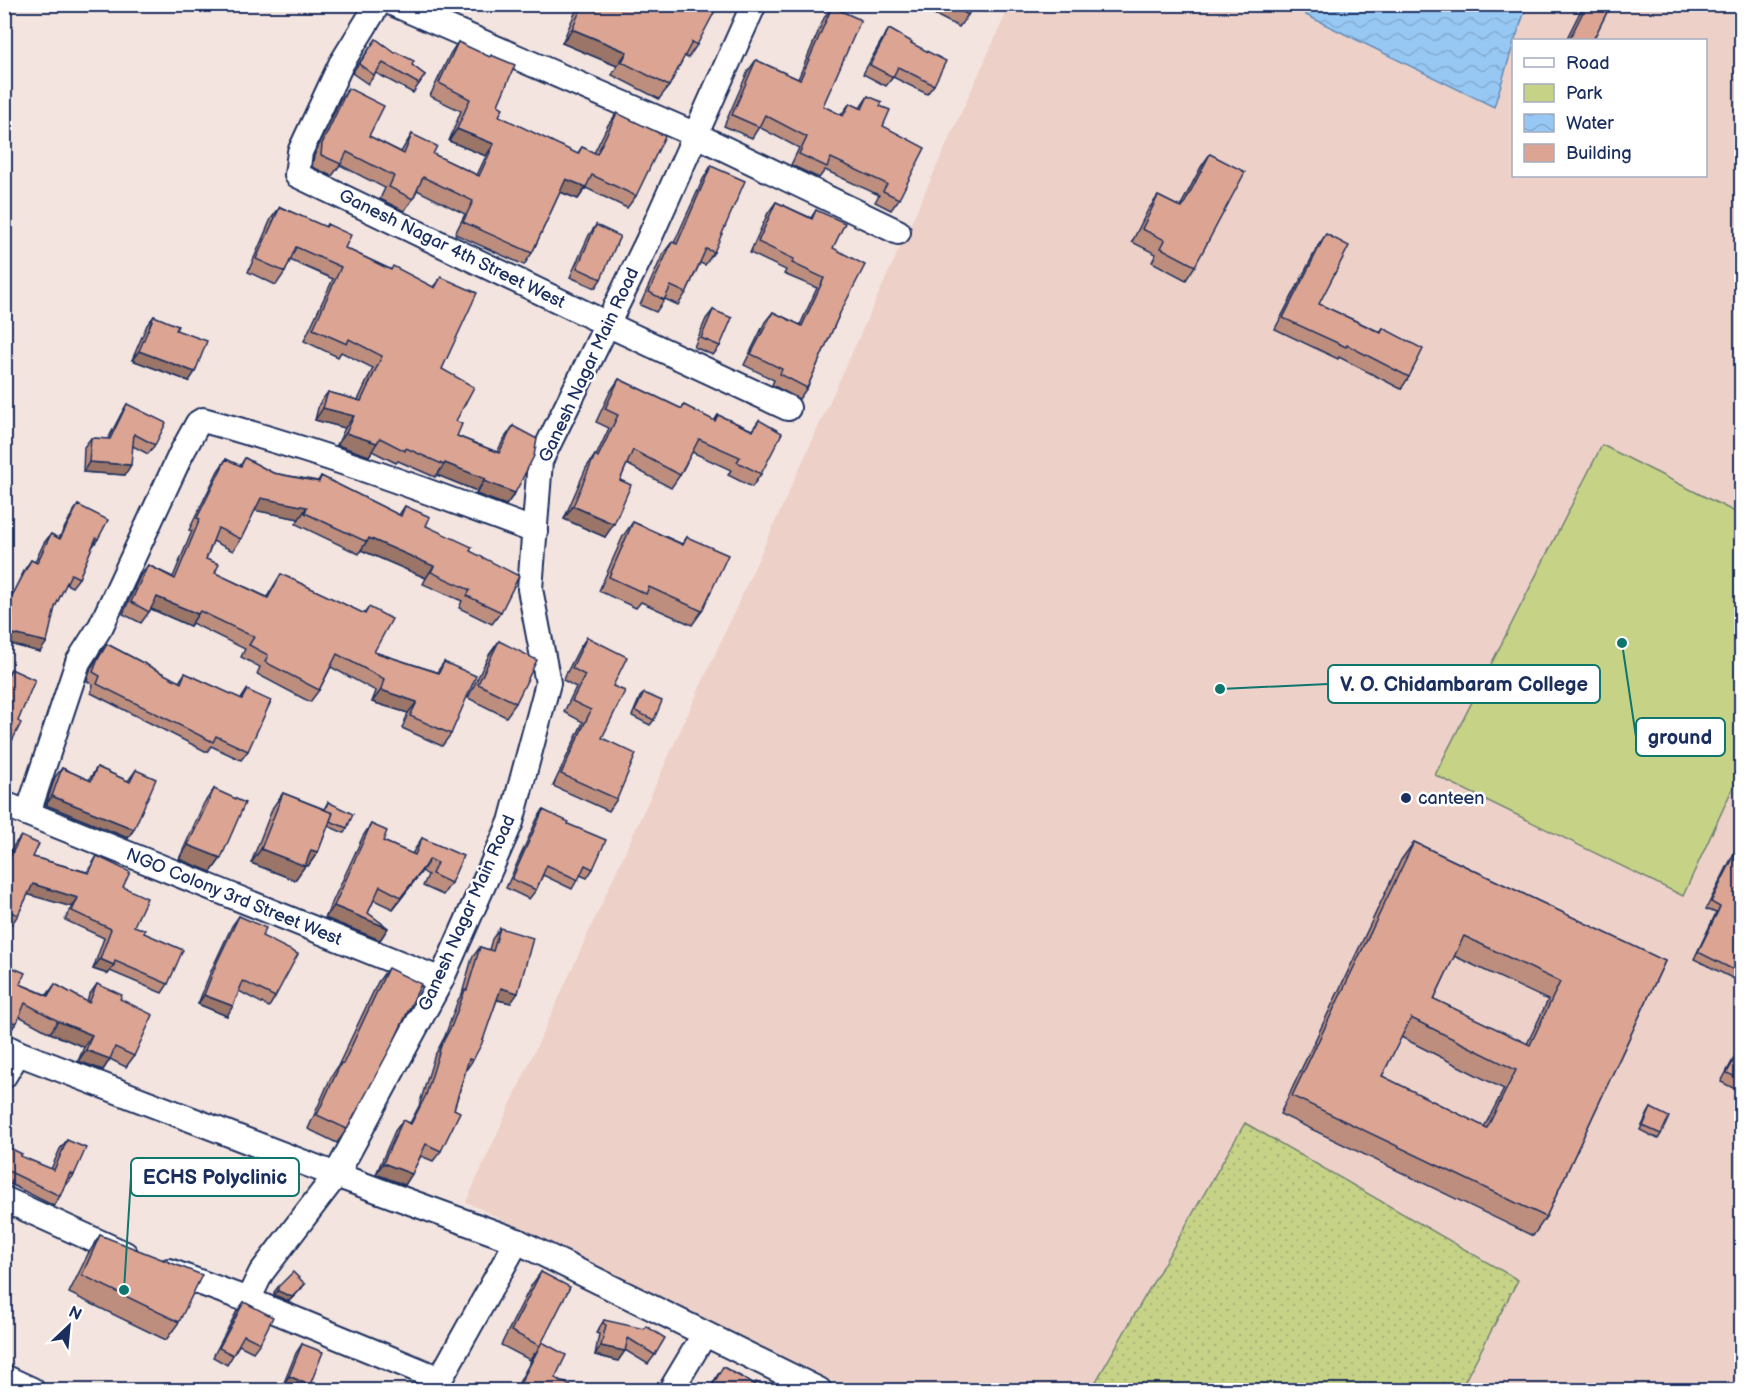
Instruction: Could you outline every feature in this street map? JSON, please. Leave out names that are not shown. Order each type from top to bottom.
[{"type":"street","name":"Ganesh Nagar 4th Street West","points":[[378,4],[337,74],[300,152],[297,175],[788,408]]},
{"type":"street","points":[[394,4],[696,135],[898,232]]},
{"type":"street","name":"Ganesh Nagar Main Road","points":[[248,1300],[261,1274],[336,1175],[441,980],[511,822],[548,683],[530,589],[540,461],[648,241],[754,4]]},
{"type":"street","points":[[28,813],[78,662],[101,626],[181,454],[198,423],[203,420],[397,479],[535,531]]},
{"type":"street","name":"NGO Colony 3rd Street West","points":[[4,804],[441,980]]},
{"type":"street","points":[[4,1076],[11,1049],[336,1175],[517,1241],[819,1390]]},
{"type":"street","points":[[4,1199],[109,1248],[248,1300],[438,1385],[517,1241]]},
{"type":"street","points":[[671,1390],[704,1335]]},
{"type":"street","points":[[4,1377],[32,1390]]},
{"type":"shaded area","points":[[1010,5],[1741,5],[1741,1390],[850,1390],[466,1202]]},
{"type":"green space","points":[[1602,445],[1741,515],[1741,770],[1683,896],[1435,775]]},
{"type":"green space","points":[[1245,1123],[1518,1280],[1460,1390],[1091,1390]]},
{"type":"water","points":[[1309,4],[1527,4],[1515,39],[1512,39],[1512,49],[1494,107],[1306,15]]},
{"type":"building","points":[[583,4],[707,4],[716,9],[697,45],[692,42],[669,86],[622,62],[627,52],[572,29]]},
{"type":"building","points":[[948,4],[973,4],[968,15]]},
{"type":"building","points":[[1587,4],[1611,4],[1594,39],[1570,39]]},
{"type":"building","points":[[832,7],[861,20],[823,106],[843,116],[850,103],[862,109],[868,96],[882,102],[880,106],[890,110],[883,126],[925,148],[899,199],[883,191],[887,184],[831,158],[827,167],[799,154],[807,137],[765,115],[759,127],[732,115],[756,60],[800,80]]},
{"type":"building","points":[[889,29],[946,61],[934,85],[898,67],[893,77],[870,65]]},
{"type":"building","points":[[376,39],[395,53],[414,61],[412,65],[425,75],[419,84],[383,63],[374,75],[359,64]]},
{"type":"building","points":[[458,42],[490,57],[491,55],[515,65],[498,105],[503,108],[499,116],[578,154],[582,147],[597,154],[617,113],[665,136],[636,196],[592,175],[586,187],[566,179],[532,253],[463,222],[473,201],[423,177],[413,199],[389,187],[394,176],[347,152],[341,164],[321,155],[322,144],[348,88],[384,106],[369,136],[404,154],[412,134],[437,146],[433,154],[479,176],[494,144],[457,129],[470,99],[439,83]]},
{"type":"building","points":[[1210,154],[1245,172],[1195,266],[1161,248],[1165,240],[1142,229],[1158,196],[1182,208]]},
{"type":"building","points":[[711,166],[745,181],[714,252],[706,249],[686,293],[671,286],[664,300],[649,292],[672,242],[677,244]]},
{"type":"building","points":[[776,202],[812,219],[816,210],[845,223],[833,248],[865,265],[840,313],[807,388],[780,374],[782,369],[751,354],[773,312],[802,326],[824,278],[792,263],[794,259],[758,242]]},
{"type":"building","points":[[280,207],[351,235],[345,248],[391,270],[393,266],[435,288],[441,277],[477,293],[442,369],[474,387],[456,421],[462,424],[457,436],[499,453],[513,426],[537,439],[534,456],[515,493],[484,481],[486,479],[445,463],[444,465],[406,448],[405,451],[380,438],[377,443],[346,433],[354,416],[323,408],[328,392],[361,401],[382,356],[349,339],[347,344],[313,329],[341,267],[296,247],[285,272],[256,259]]},
{"type":"building","points":[[596,225],[620,236],[601,279],[577,268]]},
{"type":"building","points":[[1326,234],[1349,246],[1319,304],[1381,333],[1383,328],[1423,349],[1409,377],[1347,345],[1346,347],[1283,318]]},
{"type":"building","points":[[713,310],[732,318],[720,346],[701,338]]},
{"type":"building","points":[[154,316],[178,326],[176,330],[207,341],[195,372],[139,351]]},
{"type":"building","points":[[619,379],[682,409],[684,405],[715,421],[718,415],[753,431],[759,420],[782,433],[761,474],[737,462],[740,457],[699,439],[680,475],[633,450],[620,480],[631,485],[614,524],[573,506],[595,455],[598,457],[618,415],[605,409]]},
{"type":"building","points":[[127,404],[166,423],[155,445],[134,434],[131,465],[89,462],[91,438],[110,439]]},
{"type":"building","points":[[245,458],[273,473],[319,482],[321,476],[401,516],[405,506],[430,517],[426,526],[472,547],[470,551],[519,576],[501,612],[467,596],[470,590],[431,572],[434,566],[369,538],[367,542],[305,513],[307,507],[261,498],[241,539],[218,528],[206,559],[219,564],[215,573],[268,598],[281,574],[365,614],[369,607],[392,619],[374,652],[439,673],[444,662],[476,676],[451,734],[410,716],[417,702],[381,690],[384,679],[337,654],[319,690],[265,662],[268,655],[249,645],[254,637],[200,611],[198,614],[157,597],[149,612],[131,602],[148,565],[175,579],[200,519],[197,518],[226,459],[241,466]]},
{"type":"building","points":[[78,505],[108,520],[98,539],[96,538],[79,578],[71,574],[55,607],[47,642],[9,633],[7,642],[4,641],[4,603],[8,604],[31,560],[37,563],[51,534],[60,539]]},
{"type":"building","points":[[633,522],[683,545],[687,537],[728,555],[702,611],[649,587],[646,594],[609,577]]},
{"type":"building","points":[[587,637],[627,657],[613,686],[625,691],[602,738],[636,754],[617,799],[561,774],[591,710],[572,701],[585,675],[572,668]]},
{"type":"building","points":[[499,641],[537,660],[516,703],[478,684]]},
{"type":"building","points":[[107,644],[181,683],[185,673],[242,699],[247,690],[271,701],[248,751],[216,736],[213,742],[97,684],[100,676],[93,672]]},
{"type":"building","points":[[11,669],[35,680],[18,721],[21,723],[6,753],[11,755],[4,770],[4,684]]},
{"type":"building","points":[[644,693],[662,701],[654,720],[635,711]]},
{"type":"building","points":[[97,767],[130,782],[136,770],[156,779],[134,829],[52,796],[62,768],[91,781]]},
{"type":"building","points":[[214,789],[245,803],[221,858],[188,845]]},
{"type":"building","points":[[283,793],[333,813],[318,852],[311,850],[305,866],[261,849]]},
{"type":"building","points":[[328,802],[353,814],[347,828],[330,821],[333,813],[325,810]]},
{"type":"building","points":[[543,810],[569,822],[568,824],[606,840],[593,869],[585,865],[578,880],[547,865],[536,890],[512,879]]},
{"type":"building","points":[[371,824],[387,831],[383,841],[415,855],[422,838],[463,856],[451,883],[432,874],[437,863],[430,859],[401,897],[380,886],[368,913],[388,928],[334,906]]},
{"type":"building","points":[[21,836],[39,844],[33,857],[89,873],[97,856],[130,872],[123,887],[147,898],[134,926],[145,930],[144,933],[183,950],[168,984],[115,961],[114,965],[100,959],[111,929],[72,911],[78,898],[33,884],[18,915],[4,909],[4,869]]},
{"type":"building","points":[[1742,840],[1742,974],[1698,952],[1720,907],[1711,902]]},
{"type":"building","points":[[1414,842],[1665,961],[1546,1217],[1292,1096]],"holes":[[[1464,936],[1560,982],[1530,1045],[1434,999]],[[1411,1018],[1516,1070],[1487,1128],[1382,1076]]]},
{"type":"building","points":[[239,916],[266,928],[262,936],[298,954],[275,997],[243,981],[233,1006],[204,995]]},
{"type":"building","points":[[500,928],[533,938],[518,993],[501,988],[482,1043],[473,1060],[469,1059],[454,1109],[460,1112],[441,1151],[426,1144],[412,1174],[383,1163],[403,1120],[411,1124],[426,1095],[441,1046],[452,1025],[465,990],[467,990],[480,947],[493,951]]},
{"type":"building","points":[[4,964],[25,973],[20,984],[48,996],[55,984],[89,1003],[97,984],[122,995],[120,999],[153,1015],[134,1056],[115,1047],[110,1059],[86,1050],[92,1035],[58,1021],[25,1003],[17,1022],[4,1023],[4,1009],[7,1003],[4,1002]]},
{"type":"building","points":[[388,968],[421,984],[391,1047],[347,1129],[317,1115]]},
{"type":"building","points":[[1742,1045],[1742,1080],[1727,1073]]},
{"type":"building","points":[[1651,1108],[1669,1117],[1661,1134],[1643,1126]]},
{"type":"building","points":[[67,1140],[86,1148],[74,1175],[70,1173],[60,1196],[4,1169],[4,1145],[22,1154],[20,1156],[54,1170]]},
{"type":"building","points":[[100,1235],[202,1275],[179,1322],[82,1275]]},
{"type":"building","points":[[293,1272],[305,1284],[292,1297],[278,1291],[278,1287]]},
{"type":"building","points":[[541,1272],[570,1287],[540,1346],[511,1331]]},
{"type":"building","points":[[244,1302],[273,1317],[260,1343],[244,1335],[233,1355],[219,1348]]},
{"type":"building","points":[[604,1320],[644,1329],[646,1326],[665,1338],[655,1355],[628,1338],[625,1351],[601,1346],[606,1325],[603,1323]]},
{"type":"building","points":[[542,1342],[566,1355],[555,1378],[579,1390],[545,1390],[539,1387],[537,1390],[517,1390]]},
{"type":"building","points":[[302,1344],[323,1352],[310,1385],[289,1376]]},
{"type":"building","points":[[723,1367],[755,1385],[756,1382],[772,1390],[723,1390],[713,1385]]},
{"type":"place","name":"ground","points":[[1622,643]]},
{"type":"place","name":"V. O. Chidambaram College","points":[[1220,689]]},
{"type":"place","name":"canteen","points":[[1406,798]]},
{"type":"place","name":"ECHS Polyclinic","points":[[124,1290]]}]
